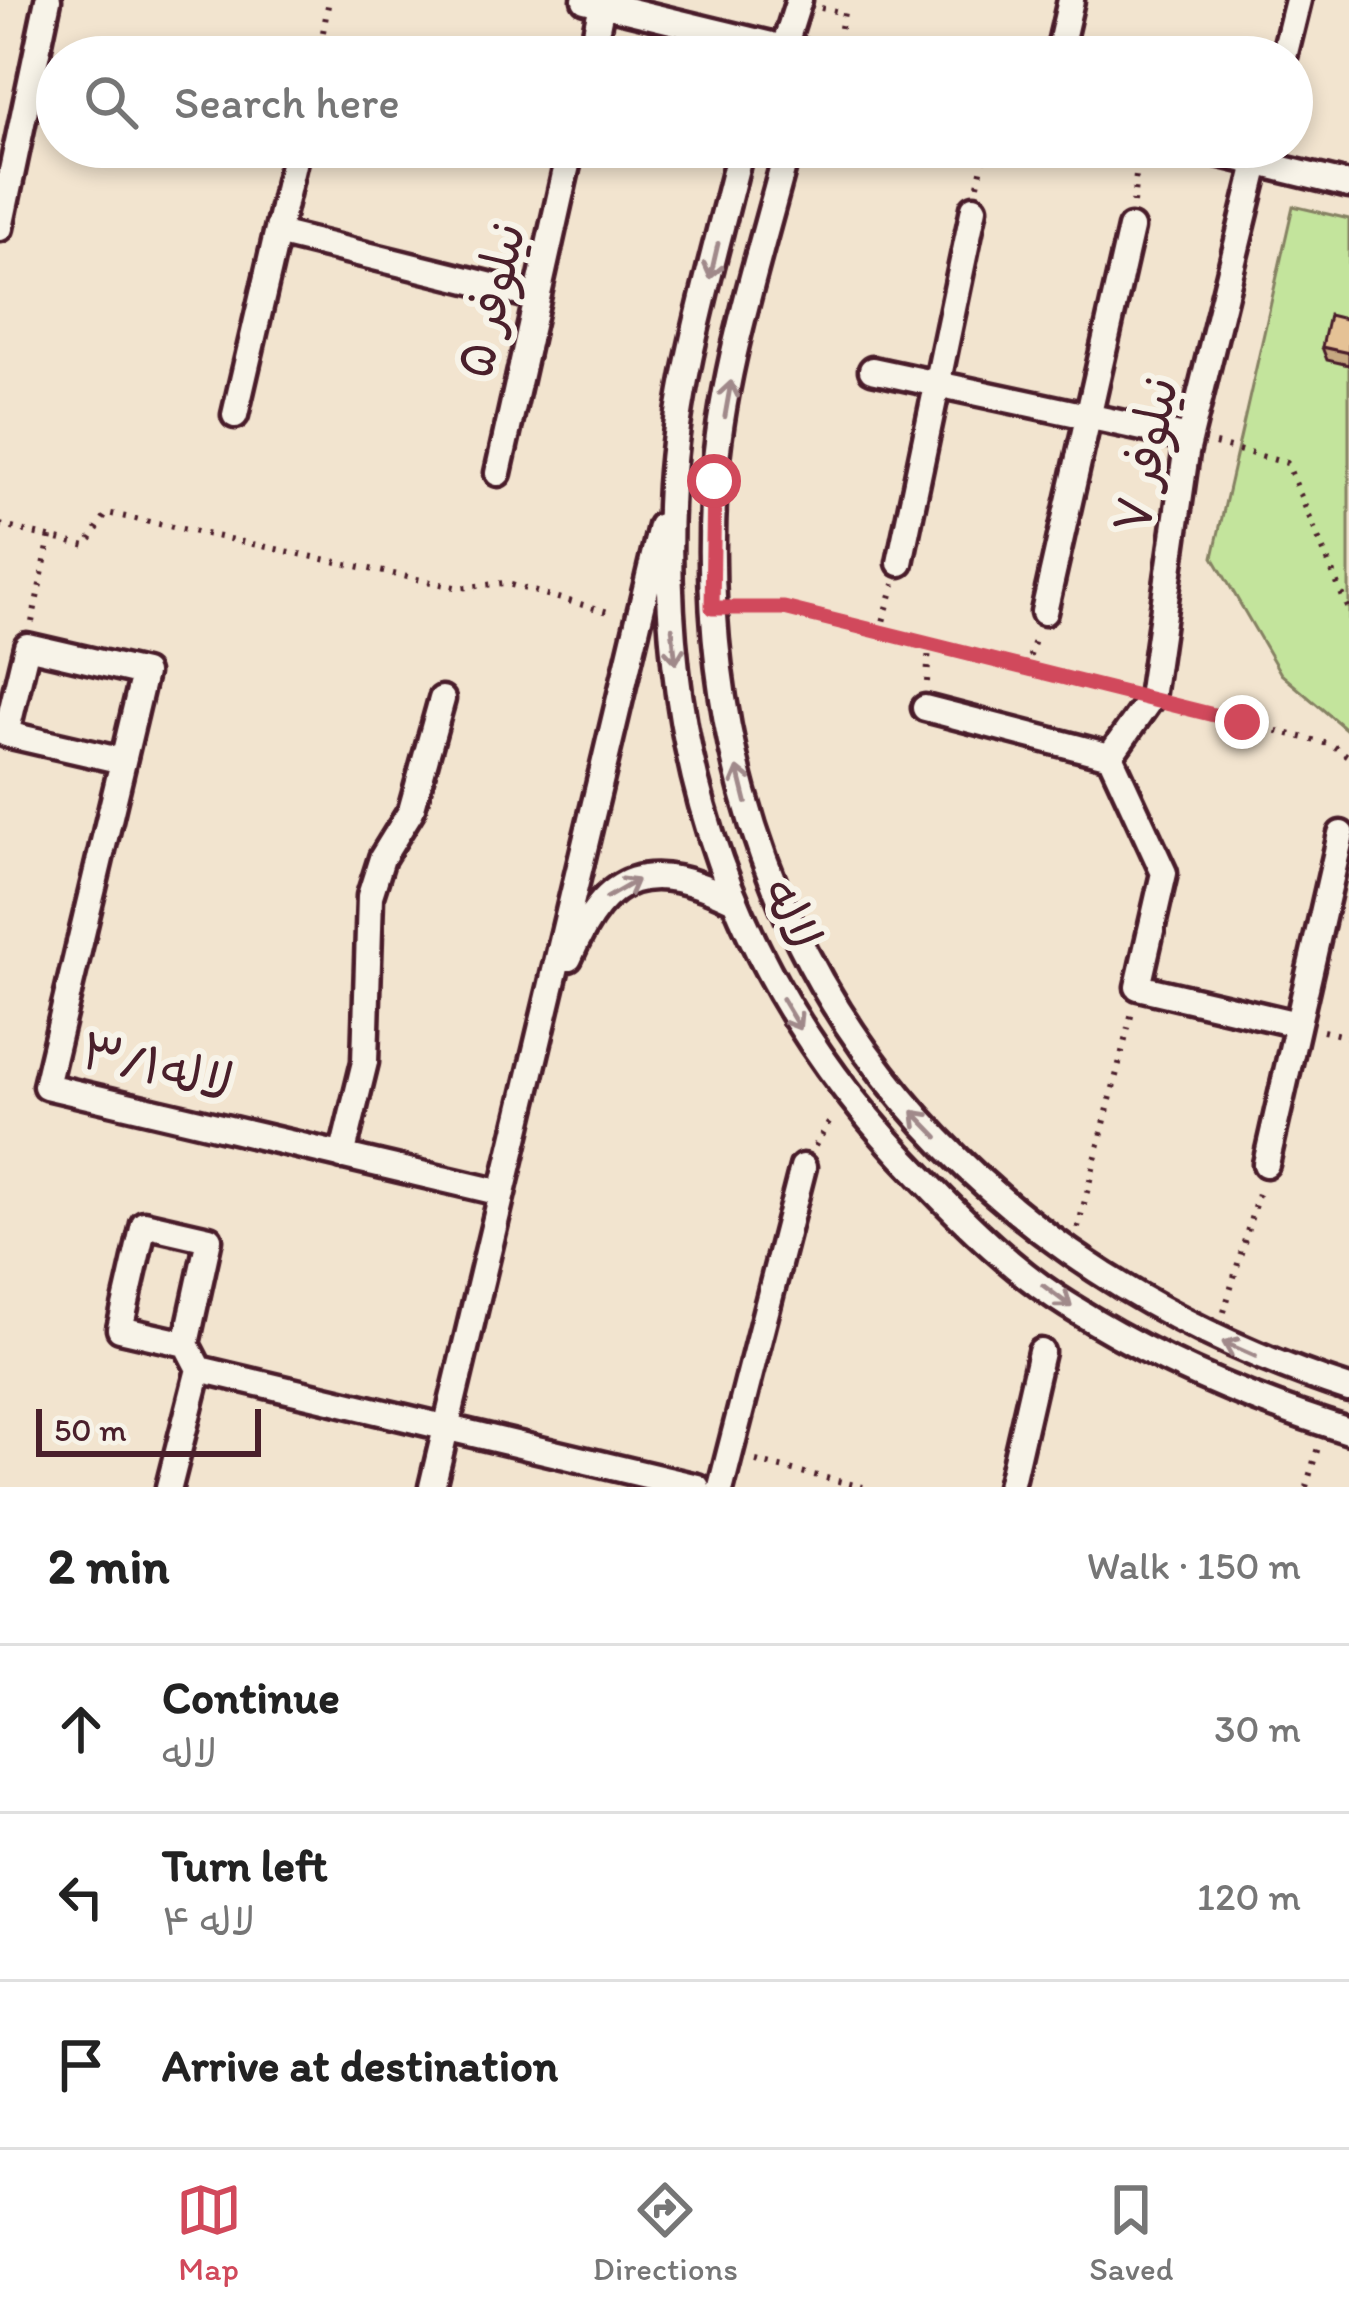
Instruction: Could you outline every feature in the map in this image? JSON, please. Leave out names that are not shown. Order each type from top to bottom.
[{"type":"street","points":[[40,36],[48,0]]},
{"type":"street","points":[[791,36],[800,0]]},
{"type":"street","points":[[1063,36],[1071,0]]},
{"type":"street","points":[[1289,36],[1298,0]]},
{"type":"street","points":[[592,36],[594,2],[720,36]]},
{"type":"street","points":[[0,228],[36,57]]},
{"type":"street","points":[[235,415],[293,168]]},
{"type":"street","name":"نیلوفر ۵","points":[[498,473],[566,168]]},
{"type":"street","name":"لاله","points":[[736,168],[693,350],[671,481],[669,595],[681,712],[710,835],[751,946],[809,1043],[889,1144],[968,1226],[1064,1304],[1164,1360],[1337,1428]]},
{"type":"street","name":"لاله","points":[[783,168],[736,351],[714,481],[712,608],[724,708],[752,824],[789,921],[844,1024],[919,1120],[1071,1255],[1111,1283],[1217,1339],[1349,1389]]},
{"type":"street","name":"نیلوفر ۷","points":[[1110,756],[1151,698],[1189,438],[1256,168]]},
{"type":"street","points":[[1298,168],[1349,185]]},
{"type":"street","points":[[900,563],[974,208]]},
{"type":"street","points":[[1044,612],[1131,228]]},
{"type":"street","points":[[278,232],[537,297]]},
{"type":"street","points":[[872,370],[1189,438]]},
{"type":"street","points":[[432,1487],[671,481]]},
{"type":"street","points":[[27,646],[144,673],[123,761],[6,734],[27,646]]},
{"type":"street","points":[[342,1156],[365,1062],[370,896],[382,858],[411,811],[442,699]]},
{"type":"street","points":[[925,709],[1110,756],[1164,873],[1138,987],[1297,1024]]},
{"type":"street","name":"لاله۳/۱","points":[[123,761],[46,1086],[502,1193]]},
{"type":"street","points":[[1266,1164],[1341,834]]},
{"type":"street","points":[[543,1021],[587,917],[618,884],[659,873],[734,900]]},
{"type":"street","points":[[721,1487],[802,1167]]},
{"type":"street","points":[[169,1487],[200,1369],[185,1344],[209,1239],[144,1224],[120,1329],[185,1344]]},
{"type":"street","points":[[1010,1487],[1041,1352]]},
{"type":"street","points":[[200,1369],[697,1487]]},
{"type":"path","points":[[974,208],[982,168]]},
{"type":"path","points":[[1131,228],[1136,168]]},
{"type":"path","points":[[1189,438],[1288,463],[1349,611]]},
{"type":"path","points":[[0,525],[86,546],[107,513],[459,588],[504,583],[638,620]]},
{"type":"path","points":[[27,646],[50,537]]},
{"type":"path","points":[[880,632],[900,563]]},
{"type":"path","points":[[712,608],[784,608],[1332,745],[1349,757]]},
{"type":"path","points":[[925,709],[929,644]]},
{"type":"path","points":[[1071,1255],[1138,987]]},
{"type":"path","points":[[802,1167],[848,1092]]},
{"type":"path","points":[[1217,1339],[1266,1164]]},
{"type":"path","points":[[1306,1487],[1337,1428]]},
{"type":"path","points":[[729,1454],[863,1487]]},
{"type":"green space","points":[[1293,206],[1349,219],[1349,732],[1281,674],[1213,557]]},
{"type":"building","points":[[1329,315],[1349,320],[1349,353],[1322,347]]},
{"type":"route","points":[[714,481],[712,608],[784,608],[1242,722]]}]
